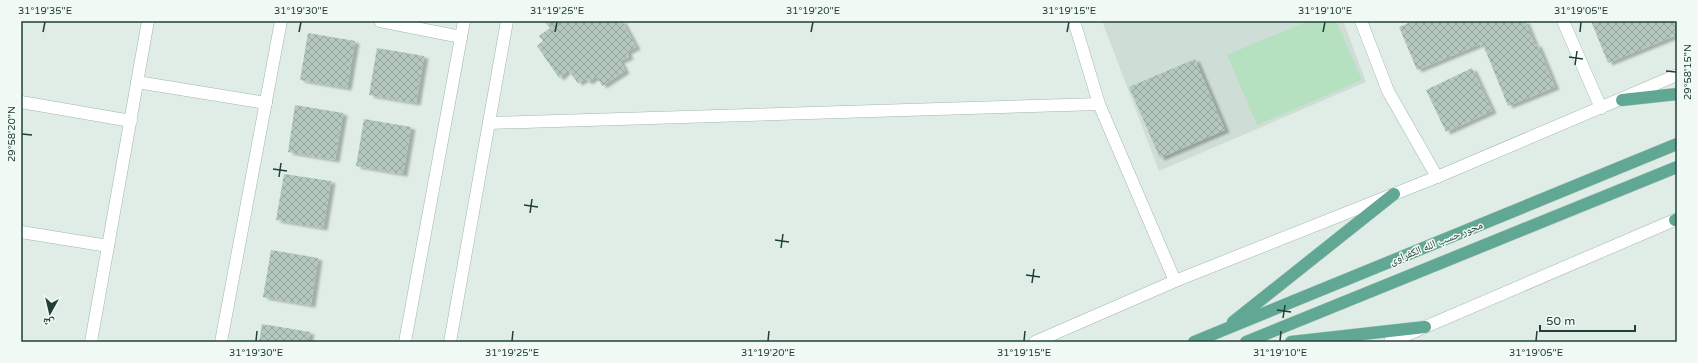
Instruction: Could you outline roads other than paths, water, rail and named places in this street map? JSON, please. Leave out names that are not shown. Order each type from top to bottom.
[{"type":"main road","points":[[1622,100],[1677,94]]},
{"type":"main road","name":"محور حسب الله الكفراوى","points":[[1194,342],[1677,144]]},
{"type":"main road","name":"محور حسب الله الكفراوى","points":[[1246,342],[1677,167]]},
{"type":"main road","points":[[1221,331],[1394,194]]},
{"type":"main road","points":[[1291,342],[1424,327]]},
{"type":"street","points":[[91,342],[148,21]]},
{"type":"street","points":[[221,342],[281,21]]},
{"type":"street","points":[[380,21],[461,37]]},
{"type":"street","points":[[405,342],[464,21]]},
{"type":"street","points":[[450,342],[507,21]]},
{"type":"street","points":[[1074,21],[1099,104],[1175,281]]},
{"type":"street","points":[[1361,21],[1388,91],[1437,177]]},
{"type":"street","points":[[1563,21],[1601,108]]},
{"type":"street","points":[[1035,342],[1175,281],[1437,177],[1622,100],[1677,75]]},
{"type":"street","points":[[138,82],[266,103]]},
{"type":"street","points":[[21,102],[131,120]]},
{"type":"street","points":[[489,123],[1099,104]]},
{"type":"street","points":[[1390,342],[1676,220]]},
{"type":"street","points":[[21,232],[108,246]]}]
